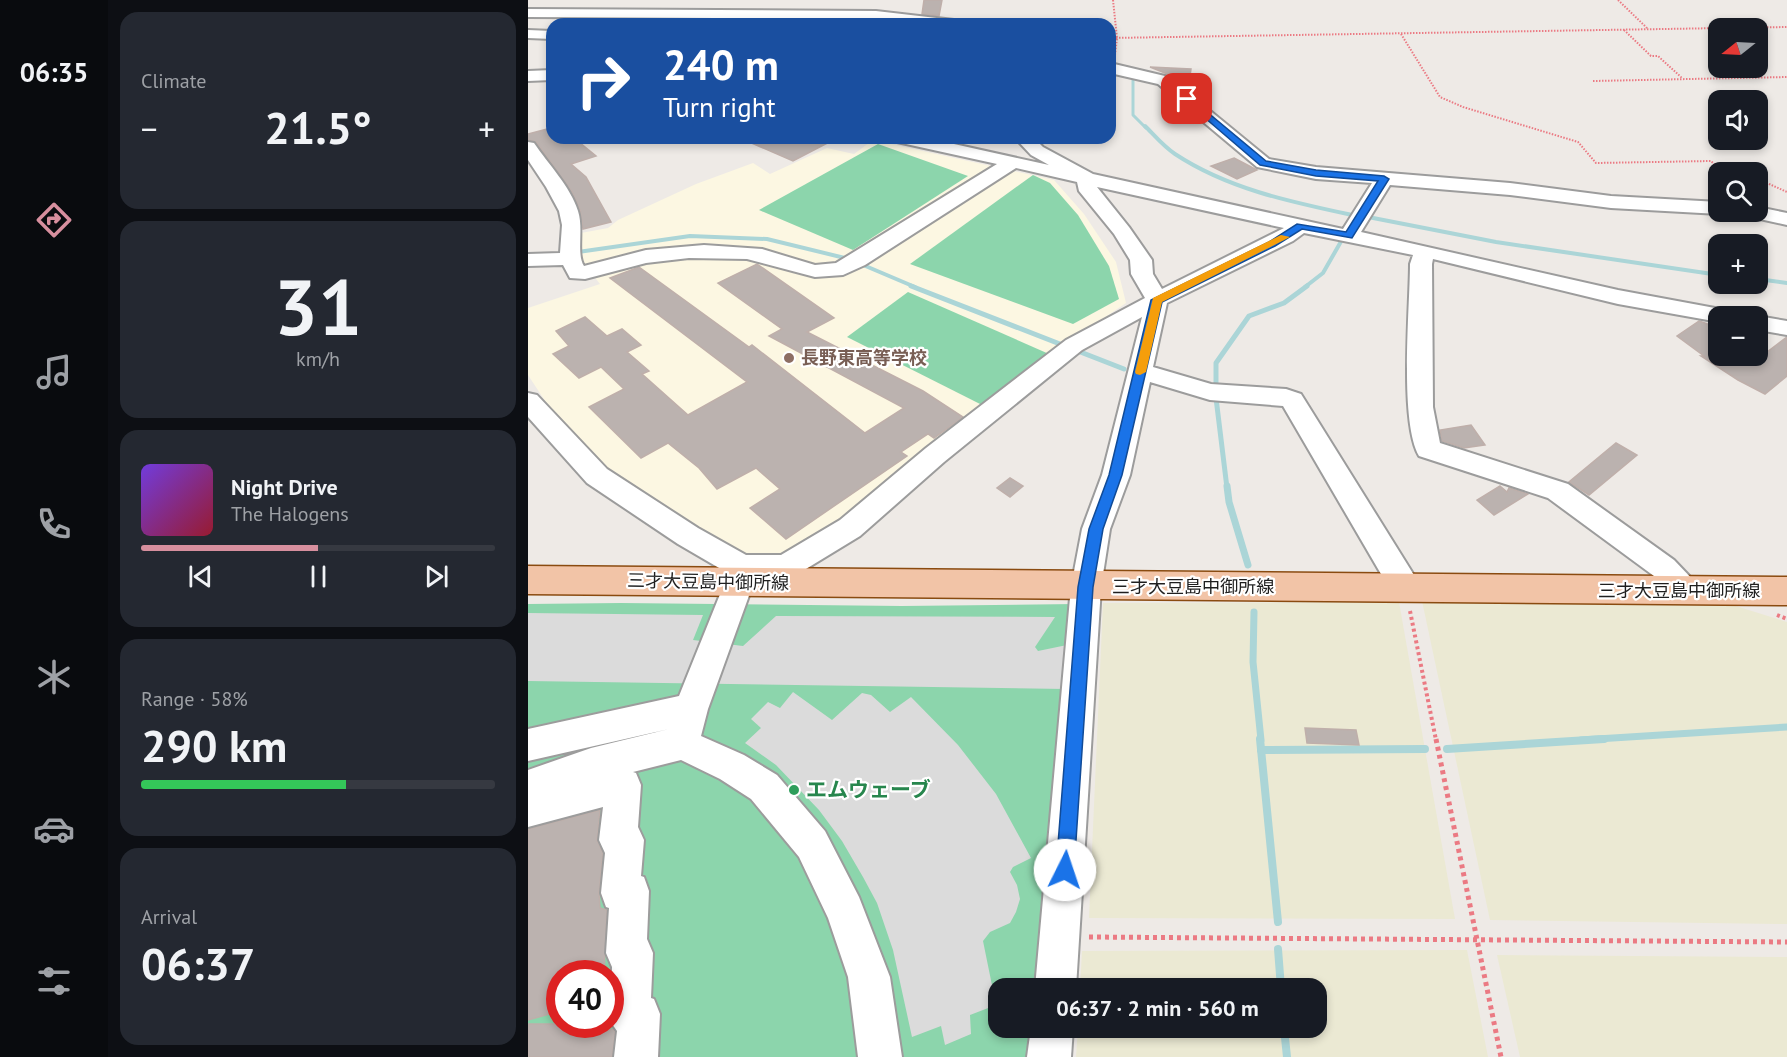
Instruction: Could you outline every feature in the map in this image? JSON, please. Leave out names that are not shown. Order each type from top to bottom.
[{"type":"main road","name":"三才大豆島中御所線","points":[[528,580],[741,575],[1086,587],[1787,591]]},
{"type":"street","points":[[659,18],[674,0]]},
{"type":"street","points":[[528,13],[636,18]]},
{"type":"street","points":[[712,18],[876,15],[902,18]]},
{"type":"street","points":[[528,34],[546,35]]},
{"type":"street","points":[[1116,69],[1163,80],[1263,163],[1316,173],[1510,189],[1611,202],[1708,206]]},
{"type":"street","points":[[528,76],[546,75]]},
{"type":"street","points":[[930,144],[1300,226],[1424,251],[1618,297],[1708,313]]},
{"type":"street","points":[[1030,144],[1037,151],[1085,177],[1089,191],[1122,231],[1141,260],[1142,274],[1157,300],[1116,475],[1096,529],[1086,587],[1056,978]]},
{"type":"street","points":[[528,147],[560,192],[573,221],[573,240],[569,259],[578,273],[634,259],[682,253],[749,253],[766,256],[809,272],[840,270],[1013,162]]},
{"type":"street","points":[[1349,236],[1384,179]]},
{"type":"street","points":[[1768,215],[1787,219]]},
{"type":"street","points":[[528,401],[597,476],[688,536],[741,575],[786,567],[850,528],[935,455],[1071,348],[1157,300],[1267,247],[1300,226]]},
{"type":"street","points":[[1424,251],[1421,264],[1420,407],[1428,449],[1525,478],[1558,491],[1664,568],[1684,591]]},
{"type":"street","points":[[528,260],[569,259]]},
{"type":"street","points":[[1768,325],[1787,328]]},
{"type":"street","points":[[1141,371],[1210,392],[1286,397],[1292,400],[1406,589]]},
{"type":"street","points":[[528,787],[686,727],[741,575]]},
{"type":"street","points":[[528,745],[686,727],[732,767],[764,788],[812,844],[845,911],[868,977],[880,1057]]},
{"type":"street","points":[[528,809],[623,785],[618,840],[625,840],[620,893],[630,891],[626,953],[633,953],[630,1015],[639,1014],[636,1057]]},
{"type":"street","points":[[1049,1057],[1051,1038]]},
{"type":"path","points":[[1113,0],[1115,18]]},
{"type":"path","points":[[1618,0],[1648,29]]},
{"type":"path","points":[[1117,38],[1787,27]]},
{"type":"path","points":[[1116,28],[1116,55]]},
{"type":"path","points":[[1624,30],[1651,56],[1658,56],[1682,78]]},
{"type":"path","points":[[1401,33],[1440,97],[1463,107],[1578,142],[1596,163],[1708,162]]},
{"type":"path","points":[[1593,81],[1787,77]]},
{"type":"path","points":[[1768,183],[1787,192]]},
{"type":"path","points":[[1406,589],[1475,939],[1501,1057]]},
{"type":"path","points":[[1060,937],[1787,942]]},
{"type":"shaded area","name":"長野東高等学校","points":[[868,144],[891,144],[1054,180],[1084,214],[1116,262],[1126,303],[1070,341],[923,458],[783,563],[757,560],[721,544],[603,472],[555,416],[528,375],[528,308],[600,284],[579,257],[581,233],[608,228],[618,220],[696,184],[753,163],[770,174],[827,148],[854,154]]},
{"type":"shaded area","points":[[1422,601],[1726,603],[1787,622],[1787,924],[1490,920]]},
{"type":"shaded area","points":[[1399,602],[1455,919],[1089,918],[1103,603]]},
{"type":"shaded area","points":[[528,613],[703,615],[693,640],[743,646],[776,616],[1055,617],[1035,647],[1038,651],[1067,645],[1066,689],[528,681]]},
{"type":"shaded area","points":[[793,692],[832,720],[862,693],[871,695],[890,712],[911,697],[958,745],[996,794],[1031,858],[1013,867],[1010,872],[1017,885],[1020,899],[1010,923],[990,932],[983,941],[991,978],[988,978],[988,1008],[970,1015],[971,1034],[945,1045],[941,1026],[912,1037],[893,950],[877,903],[863,877],[842,841],[819,810],[776,765],[745,743],[761,728],[751,719],[768,702],[780,708]]},
{"type":"shaded area","points":[[1467,950],[1488,1057],[1076,1057],[1077,1038],[1327,1038],[1327,978],[1081,978],[1082,951]]},
{"type":"shaded area","points":[[1497,955],[1787,957],[1787,1057],[1520,1057]]},
{"type":"green space","points":[[878,144],[968,176],[853,250],[759,210]]},
{"type":"green space","points":[[1033,175],[1050,183],[1078,215],[1109,266],[1119,299],[1073,324],[910,264]]},
{"type":"green space","points":[[908,292],[1049,354],[986,407],[847,337]]},
{"type":"green space","name":"エムウェーブ","points":[[528,604],[902,606],[1076,604],[1043,978],[988,978],[988,1038],[1038,1038],[1036,1057],[528,1057]]},
{"type":"building","points":[[924,0],[942,0],[939,16],[922,14]]},
{"type":"building","points":[[1150,67],[1191,69],[1188,89],[1170,75]]},
{"type":"building","points":[[546,129],[546,144],[581,144],[596,156],[571,164],[586,177],[611,222],[583,229],[580,210],[572,192],[536,142],[528,140],[528,134]]},
{"type":"building","points":[[754,144],[826,144],[793,161]]},
{"type":"building","points":[[1234,158],[1257,170],[1237,179],[1211,166]]},
{"type":"building","points":[[757,264],[834,318],[807,332],[923,391],[963,417],[934,438],[928,434],[901,452],[907,456],[786,539],[750,508],[780,489],[756,468],[717,489],[699,468],[668,443],[641,458],[589,407],[624,389],[601,367],[579,378],[553,354],[569,346],[556,331],[585,317],[607,336],[622,329],[641,345],[627,352],[649,371],[642,374],[688,415],[747,382],[610,278],[639,267],[749,347],[752,345],[865,433],[904,408],[769,336],[782,329],[718,283]]},
{"type":"building","points":[[1699,321],[1708,324],[1708,361],[1701,356],[1704,356],[1677,336]]},
{"type":"building","points":[[1787,337],[1787,376],[1765,394],[1716,366],[1768,366],[1768,351]]},
{"type":"building","points":[[1471,425],[1485,445],[1464,448],[1442,441],[1440,430]]},
{"type":"building","points":[[1616,443],[1637,455],[1589,495],[1569,482]]},
{"type":"building","points":[[1010,478],[1023,486],[1010,497],[997,488]]},
{"type":"building","points":[[1500,486],[1507,492],[1509,488],[1528,494],[1494,515],[1477,500]]},
{"type":"building","points":[[1305,728],[1356,730],[1359,745],[1307,743]]},
{"type":"building","points":[[600,810],[597,840],[603,853],[599,893],[600,908],[607,910],[605,960],[546,960],[546,1015],[528,1020],[528,829]]},
{"type":"building","points":[[528,1024],[546,1024],[546,1038],[614,1038],[612,1057],[528,1057]]},
{"type":"waterway","points":[[1133,78],[1133,115],[1146,128]]},
{"type":"waterway","points":[[1145,126],[1171,151],[1216,176],[1260,193],[1352,215],[1349,223]]},
{"type":"waterway","points":[[1368,217],[1496,242],[1708,273]]},
{"type":"waterway","points":[[578,252],[690,236],[767,239],[849,259],[915,287]]},
{"type":"waterway","points":[[1305,287],[1323,273],[1343,238]]},
{"type":"waterway","points":[[1768,280],[1787,283]]},
{"type":"waterway","points":[[911,286],[1124,369]]},
{"type":"waterway","points":[[1216,384],[1216,363],[1249,316],[1284,303],[1307,286]]},
{"type":"waterway","points":[[1216,398],[1227,488]]},
{"type":"waterway","points":[[1227,486],[1229,502],[1248,565]]},
{"type":"waterway","points":[[1254,612],[1253,662],[1261,740]]},
{"type":"waterway","points":[[1581,740],[1787,727]]},
{"type":"waterway","points":[[1260,739],[1261,750]]},
{"type":"waterway","points":[[1447,749],[1604,739]]},
{"type":"waterway","points":[[1261,750],[1425,749]]},
{"type":"waterway","points":[[1261,750],[1278,922]]},
{"type":"waterway","points":[[1278,949],[1280,978]]},
{"type":"waterway","points":[[1285,1038],[1287,1057]]},
{"type":"slow traffic","points":[[1140,372],[1157,300],[1285,237]]},
{"type":"place","name":"長野東高等学校","points":[[789,358]]},
{"type":"place","name":"エムウェーブ","points":[[794,790]]},
{"type":"route","points":[[1065,870],[1086,587],[1096,529],[1116,475],[1157,300],[1286,237],[1300,226],[1349,236],[1384,179],[1316,173],[1263,163],[1187,99]]}]
